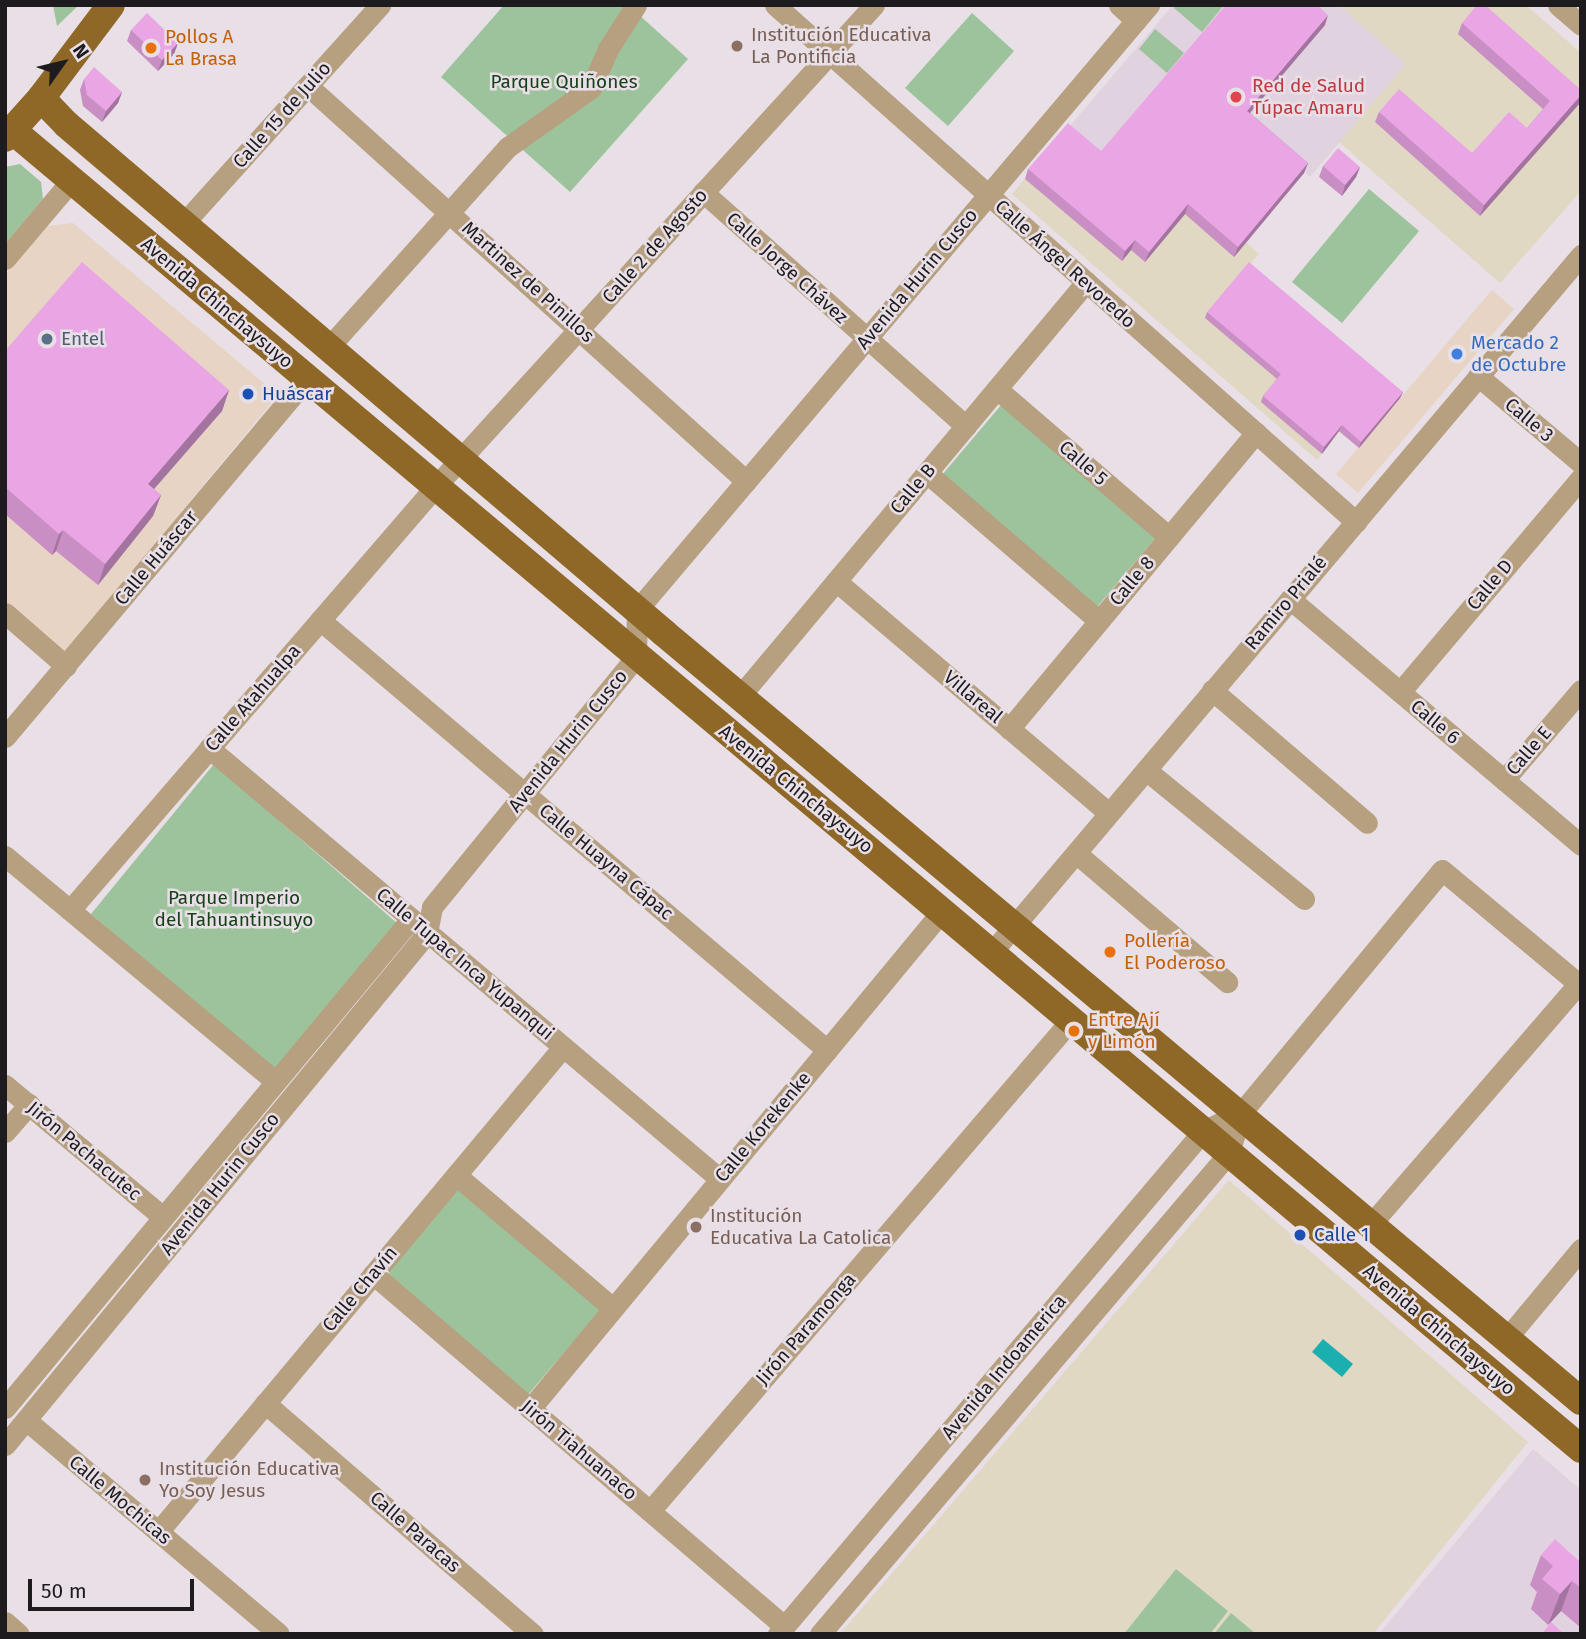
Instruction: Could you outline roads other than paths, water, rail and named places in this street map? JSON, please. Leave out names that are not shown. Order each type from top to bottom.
[{"type":"main road","points":[[9,134],[41,98],[111,5]]},
{"type":"main road","name":"Avenida Chinchaysuyo","points":[[41,98],[328,348],[1013,927],[1241,1113],[1581,1401]]},
{"type":"main road","name":"Avenida Chinchaysuyo","points":[[9,134],[144,242],[636,657],[943,910],[1581,1449]]},
{"type":"main road","points":[[144,242],[163,230],[204,258],[219,255]]},
{"type":"street","name":"Calle 15 de Julio","points":[[183,224],[380,5]]},
{"type":"street","points":[[328,348],[520,136],[591,88],[608,49],[636,5]]},
{"type":"street","name":"Calle Ángel Revoredo","points":[[775,5],[1356,522]]},
{"type":"street","name":"Calle 2 de Agosto","points":[[435,487],[874,5]]},
{"type":"street","points":[[1119,5],[1143,13]]},
{"type":"street","points":[[1558,5],[1581,25]]},
{"type":"street","name":"Avenida Hurin Cusco","points":[[5,1445],[432,907],[636,657],[638,610],[1143,13]]},
{"type":"street","name":"Martinez de Pinillos","points":[[308,86],[580,328],[746,481]]},
{"type":"street","points":[[5,259],[70,182]]},
{"type":"street","name":"Calle Jorge Chávez","points":[[703,192],[966,426]]},
{"type":"street","name":"Ramiro Prialé","points":[[992,952],[1581,254]]},
{"type":"street","name":"Calle B","points":[[740,696],[1086,282]]},
{"type":"street","name":"Calle 3","points":[[1478,376],[1581,463]]},
{"type":"street","name":"Calle Huáscar","points":[[5,737],[307,378]]},
{"type":"street","name":"Calle 5","points":[[997,389],[1169,537]]},
{"type":"street","name":"Calle 8","points":[[1009,729],[1256,433]]},
{"type":"street","points":[[927,473],[1099,621]]},
{"type":"street","name":"Calle D","points":[[1400,692],[1581,478]]},
{"type":"street","name":"Calle Atahualpa","points":[[70,910],[435,487]]},
{"type":"street","name":"Villareal","points":[[836,581],[1109,813]]},
{"type":"street","name":"Calle 6","points":[[1290,599],[1581,845]]},
{"type":"street","points":[[5,613],[66,666]]},
{"type":"street","name":"Calle Huayna Cápac","points":[[320,620],[827,1050]]},
{"type":"street","points":[[1212,690],[1367,823]]},
{"type":"street","name":"Calle E","points":[[1504,780],[1581,690]]},
{"type":"street","name":"Calle Tupac Inca Yupanqui","points":[[209,748],[720,1179]]},
{"type":"street","points":[[1146,770],[1304,899]]},
{"type":"street","points":[[1076,853],[1227,982]]},
{"type":"street","points":[[5,856],[275,1081]]},
{"type":"street","name":"Avenida Indoamerica","points":[[820,1634],[1229,1153],[1241,1113],[1443,870],[1580,985]]},
{"type":"street","name":"Calle Korekenke","points":[[530,1409],[943,910]]},
{"type":"street","name":"Avenida Hurin Cusco","points":[[5,1408],[275,1081],[419,926]]},
{"type":"street","points":[[1371,1224],[1580,985]]},
{"type":"street","name":"Jirón Paramonga","points":[[650,1511],[1071,1020]]},
{"type":"street","name":"Calle Chavín","points":[[158,1532],[563,1047]]},
{"type":"street","name":"Jirón Pachacutec","points":[[5,1084],[163,1217]]},
{"type":"street","points":[[5,1132],[29,1104]]},
{"type":"street","name":"Avenida Indoamerica","points":[[781,1630],[1203,1131],[1241,1113]]},
{"type":"street","points":[[456,1175],[613,1308]]},
{"type":"street","points":[[1507,1338],[1581,1250]]},
{"type":"street","name":"Jirón Tiahuanaco","points":[[373,1275],[650,1511],[781,1630]]},
{"type":"street","name":"Calle Paracas","points":[[265,1403],[533,1634]]},
{"type":"street","name":"Calle Mochicas","points":[[26,1420],[279,1634]]},
{"type":"street","points":[[5,1622],[19,1634]]},
{"type":"water","points":[[1323,1339],[1353,1364],[1342,1377],[1312,1352]]},
{"type":"place","name":"Institución Educativa La Pontificia","points":[[737,46]]},
{"type":"place","name":"Pollos A La Brasa","points":[[151,48]]},
{"type":"place","name":"Red de Salud Túpac Amaru","points":[[1236,97]]},
{"type":"place","name":"Entel","points":[[47,339]]},
{"type":"place","name":"Mercado 2 de Octubre","points":[[1457,354]]},
{"type":"place","name":"Huáscar","points":[[248,394]]},
{"type":"place","name":"Pollería El Poderoso","points":[[1110,952]]},
{"type":"place","name":"Entre Ají y Limón","points":[[1074,1031]]},
{"type":"place","name":"Institución Educativa La Catolica","points":[[696,1227]]},
{"type":"place","name":"Calle 1","points":[[1300,1235]]},
{"type":"place","name":"Institución Educativa Yo Soy Jesus","points":[[145,1480]]},
{"type":"park label","name":"Parque Quiñones","points":[[564,82]]},
{"type":"park label","name":"Parque Imperio del Tahuantinsuyo","points":[[234,909]]}]
